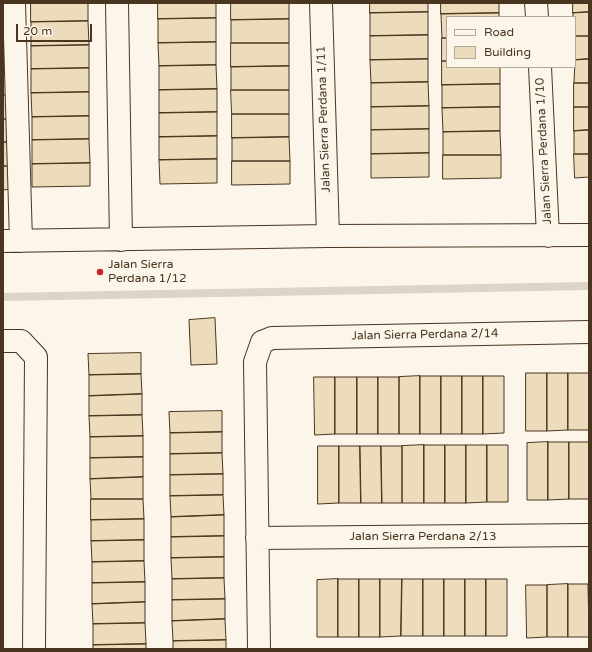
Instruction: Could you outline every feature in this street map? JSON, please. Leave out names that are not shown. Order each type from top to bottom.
[{"type":"street","points":[[14,3],[12,241],[328,236],[589,235]]},
{"type":"street","points":[[117,3],[121,240]]},
{"type":"street","name":"Jalan Sierra Perdana 1/11","points":[[321,3],[328,236]]},
{"type":"street","points":[[536,3],[537,16]]},
{"type":"street","name":"Jalan Sierra Perdana 1/10","points":[[540,68],[548,236]]},
{"type":"street","name":"Jalan Sierra Perdana 2/14","points":[[257,538],[255,362],[262,342],[272,338],[589,332]]},
{"type":"street","points":[[3,341],[21,341],[36,358],[34,649]]},
{"type":"street","name":"Jalan Sierra Perdana 2/13","points":[[257,538],[589,535]]},
{"type":"street","points":[[257,538],[260,649]]},
{"type":"building","points":[[31,3],[88,3],[88,21],[31,22]]},
{"type":"building","points":[[158,3],[216,3],[216,18],[158,19]]},
{"type":"building","points":[[231,3],[289,3],[289,19],[231,20]]},
{"type":"building","points":[[370,3],[428,3],[428,12],[370,13]]},
{"type":"building","points":[[441,3],[499,3],[499,13],[441,14]]},
{"type":"building","points":[[573,3],[589,3],[589,12],[573,13]]},
{"type":"building","points":[[428,12],[428,35],[370,36],[370,13]]},
{"type":"building","points":[[589,12],[589,36],[576,36],[576,16],[573,16],[573,13]]},
{"type":"building","points":[[499,13],[499,16],[446,16],[446,38],[442,38],[441,14]]},
{"type":"building","points":[[216,18],[216,42],[158,43],[158,19]]},
{"type":"building","points":[[289,19],[289,43],[231,43],[231,20]]},
{"type":"building","points":[[88,21],[89,45],[31,46],[31,22]]},
{"type":"building","points":[[428,35],[428,59],[370,60],[370,36]]},
{"type":"building","points":[[576,36],[589,36],[589,59],[576,60]]},
{"type":"building","points":[[442,38],[446,38],[446,61],[442,61]]},
{"type":"building","points":[[216,42],[216,65],[159,66],[158,43]]},
{"type":"building","points":[[231,43],[289,43],[289,66],[231,67]]},
{"type":"building","points":[[89,45],[89,68],[31,69],[31,46]]},
{"type":"building","points":[[428,59],[428,82],[371,83],[370,60]]},
{"type":"building","points":[[589,59],[589,83],[574,83],[576,60]]},
{"type":"building","points":[[442,61],[446,61],[446,68],[500,68],[500,84],[442,85]]},
{"type":"building","points":[[216,65],[217,89],[159,90],[159,66]]},
{"type":"building","points":[[289,66],[289,90],[231,90],[231,67]]},
{"type":"building","points":[[89,68],[89,92],[31,93],[31,69]]},
{"type":"building","points":[[3,72],[10,72],[10,95],[3,95]]},
{"type":"building","points":[[428,82],[429,106],[371,107],[371,83]]},
{"type":"building","points":[[574,83],[589,83],[589,107],[574,107]]},
{"type":"building","points":[[500,84],[500,107],[442,108],[442,85]]},
{"type":"building","points":[[217,89],[217,112],[159,113],[159,90]]},
{"type":"building","points":[[231,90],[289,90],[289,114],[232,114]]},
{"type":"building","points":[[89,92],[89,116],[32,117],[31,93]]},
{"type":"building","points":[[3,95],[10,95],[10,119],[3,119]]},
{"type":"building","points":[[429,106],[429,129],[371,130],[371,107]]},
{"type":"building","points":[[500,107],[500,131],[443,132],[442,108]]},
{"type":"building","points":[[574,107],[589,107],[589,130],[574,131]]},
{"type":"building","points":[[217,112],[217,136],[159,137],[159,113]]},
{"type":"building","points":[[232,114],[289,114],[289,137],[232,138]]},
{"type":"building","points":[[89,116],[89,139],[32,140],[32,117]]},
{"type":"building","points":[[3,119],[10,119],[10,142],[3,142]]},
{"type":"building","points":[[429,129],[429,153],[371,154],[371,130]]},
{"type":"building","points":[[589,130],[589,154],[574,154],[574,131]]},
{"type":"building","points":[[500,131],[501,155],[443,155],[443,132]]},
{"type":"building","points":[[217,136],[217,159],[159,160],[159,137]]},
{"type":"building","points":[[289,137],[290,161],[232,161],[232,138]]},
{"type":"building","points":[[89,139],[90,163],[32,164],[32,140]]},
{"type":"building","points":[[3,142],[10,142],[11,166],[3,166]]},
{"type":"building","points":[[429,153],[429,177],[371,178],[371,154]]},
{"type":"building","points":[[574,154],[589,154],[589,177],[575,178]]},
{"type":"building","points":[[443,155],[501,155],[501,178],[443,179]]},
{"type":"building","points":[[217,159],[217,183],[160,184],[159,160]]},
{"type":"building","points":[[232,161],[290,161],[290,184],[232,185]]},
{"type":"building","points":[[90,163],[90,186],[32,187],[32,164]]},
{"type":"building","points":[[3,166],[11,166],[11,189],[3,190]]},
{"type":"building","points":[[215,318],[217,364],[191,365],[189,320]]},
{"type":"building","points":[[141,353],[141,374],[89,375],[88,354]]},
{"type":"building","points":[[526,373],[547,373],[547,431],[526,431]]},
{"type":"building","points":[[547,373],[568,373],[568,430],[547,431]]},
{"type":"building","points":[[568,373],[589,373],[589,430],[568,430]]},
{"type":"building","points":[[141,374],[142,394],[89,396],[89,375]]},
{"type":"building","points":[[420,376],[441,376],[441,434],[420,434]]},
{"type":"building","points":[[420,376],[420,434],[399,434],[399,377]]},
{"type":"building","points":[[441,376],[462,376],[462,434],[441,434]]},
{"type":"building","points":[[462,376],[483,376],[483,434],[462,434]]},
{"type":"building","points":[[483,376],[504,376],[504,433],[483,434]]},
{"type":"building","points":[[314,377],[335,377],[335,434],[315,435]]},
{"type":"building","points":[[335,377],[357,377],[357,434],[335,434]]},
{"type":"building","points":[[357,377],[378,377],[378,434],[357,434]]},
{"type":"building","points":[[378,377],[399,377],[399,434],[378,434]]},
{"type":"building","points":[[142,394],[142,415],[89,416],[89,396]]},
{"type":"building","points":[[222,411],[222,432],[170,433],[169,412]]},
{"type":"building","points":[[142,415],[143,436],[90,437],[89,416]]},
{"type":"building","points":[[222,432],[222,453],[170,454],[170,433]]},
{"type":"building","points":[[143,436],[143,457],[90,458],[90,437]]},
{"type":"building","points":[[548,442],[569,442],[569,499],[548,500]]},
{"type":"building","points":[[548,442],[548,500],[527,500],[527,443]]},
{"type":"building","points":[[569,442],[589,442],[589,499],[569,499]]},
{"type":"building","points":[[424,445],[424,503],[402,503],[402,446]]},
{"type":"building","points":[[424,445],[445,445],[445,503],[424,503]]},
{"type":"building","points":[[445,445],[466,445],[466,503],[445,503]]},
{"type":"building","points":[[466,445],[487,445],[487,502],[466,503]]},
{"type":"building","points":[[487,445],[508,445],[508,502],[487,502]]},
{"type":"building","points":[[318,446],[339,446],[339,503],[318,504]]},
{"type":"building","points":[[339,446],[360,446],[361,503],[339,503]]},
{"type":"building","points":[[360,446],[381,446],[382,503],[361,503]]},
{"type":"building","points":[[381,446],[402,446],[402,503],[382,503]]},
{"type":"building","points":[[222,453],[223,474],[170,475],[170,454]]},
{"type":"building","points":[[143,457],[143,477],[90,479],[90,458]]},
{"type":"building","points":[[223,474],[223,495],[170,496],[170,475]]},
{"type":"building","points":[[143,477],[143,499],[91,499],[90,479]]},
{"type":"building","points":[[223,495],[224,515],[171,517],[170,496]]},
{"type":"building","points":[[91,499],[143,499],[144,519],[91,520]]},
{"type":"building","points":[[224,515],[224,536],[171,537],[171,517]]},
{"type":"building","points":[[144,519],[144,540],[91,541],[91,520]]},
{"type":"building","points":[[224,536],[224,557],[171,558],[171,537]]},
{"type":"building","points":[[144,540],[144,561],[92,562],[91,541]]},
{"type":"building","points":[[224,557],[224,578],[172,579],[171,558]]},
{"type":"building","points":[[144,561],[145,582],[92,583],[92,562]]},
{"type":"building","points":[[224,578],[225,599],[172,600],[172,579]]},
{"type":"building","points":[[338,579],[359,579],[359,637],[338,637]]},
{"type":"building","points":[[338,579],[338,637],[317,637],[317,580]]},
{"type":"building","points":[[359,579],[380,579],[380,637],[359,637]]},
{"type":"building","points":[[380,579],[402,579],[401,636],[380,637]]},
{"type":"building","points":[[402,579],[423,579],[423,636],[401,636]]},
{"type":"building","points":[[423,579],[444,579],[444,636],[423,636]]},
{"type":"building","points":[[444,579],[465,579],[465,636],[444,636]]},
{"type":"building","points":[[465,579],[486,579],[486,636],[465,636]]},
{"type":"building","points":[[486,579],[507,579],[507,636],[486,636]]},
{"type":"building","points":[[145,582],[145,602],[92,604],[92,583]]},
{"type":"building","points":[[568,584],[568,637],[547,637],[547,585]]},
{"type":"building","points":[[568,584],[588,584],[589,637],[568,637]]},
{"type":"building","points":[[526,585],[547,585],[547,637],[527,638]]},
{"type":"building","points":[[225,599],[225,619],[172,621],[172,600]]},
{"type":"building","points":[[145,602],[145,623],[93,624],[92,604]]},
{"type":"building","points":[[225,619],[226,640],[173,641],[172,621]]},
{"type":"building","points":[[145,623],[146,644],[93,645],[93,624]]},
{"type":"building","points":[[226,640],[226,649],[173,649],[173,641]]},
{"type":"building","points":[[146,644],[146,649],[93,649],[93,645]]},
{"type":"waterway","points":[[3,297],[589,286]]},
{"type":"place","name":"Jalan Sierra Perdana 1/12","points":[[100,272]]}]
